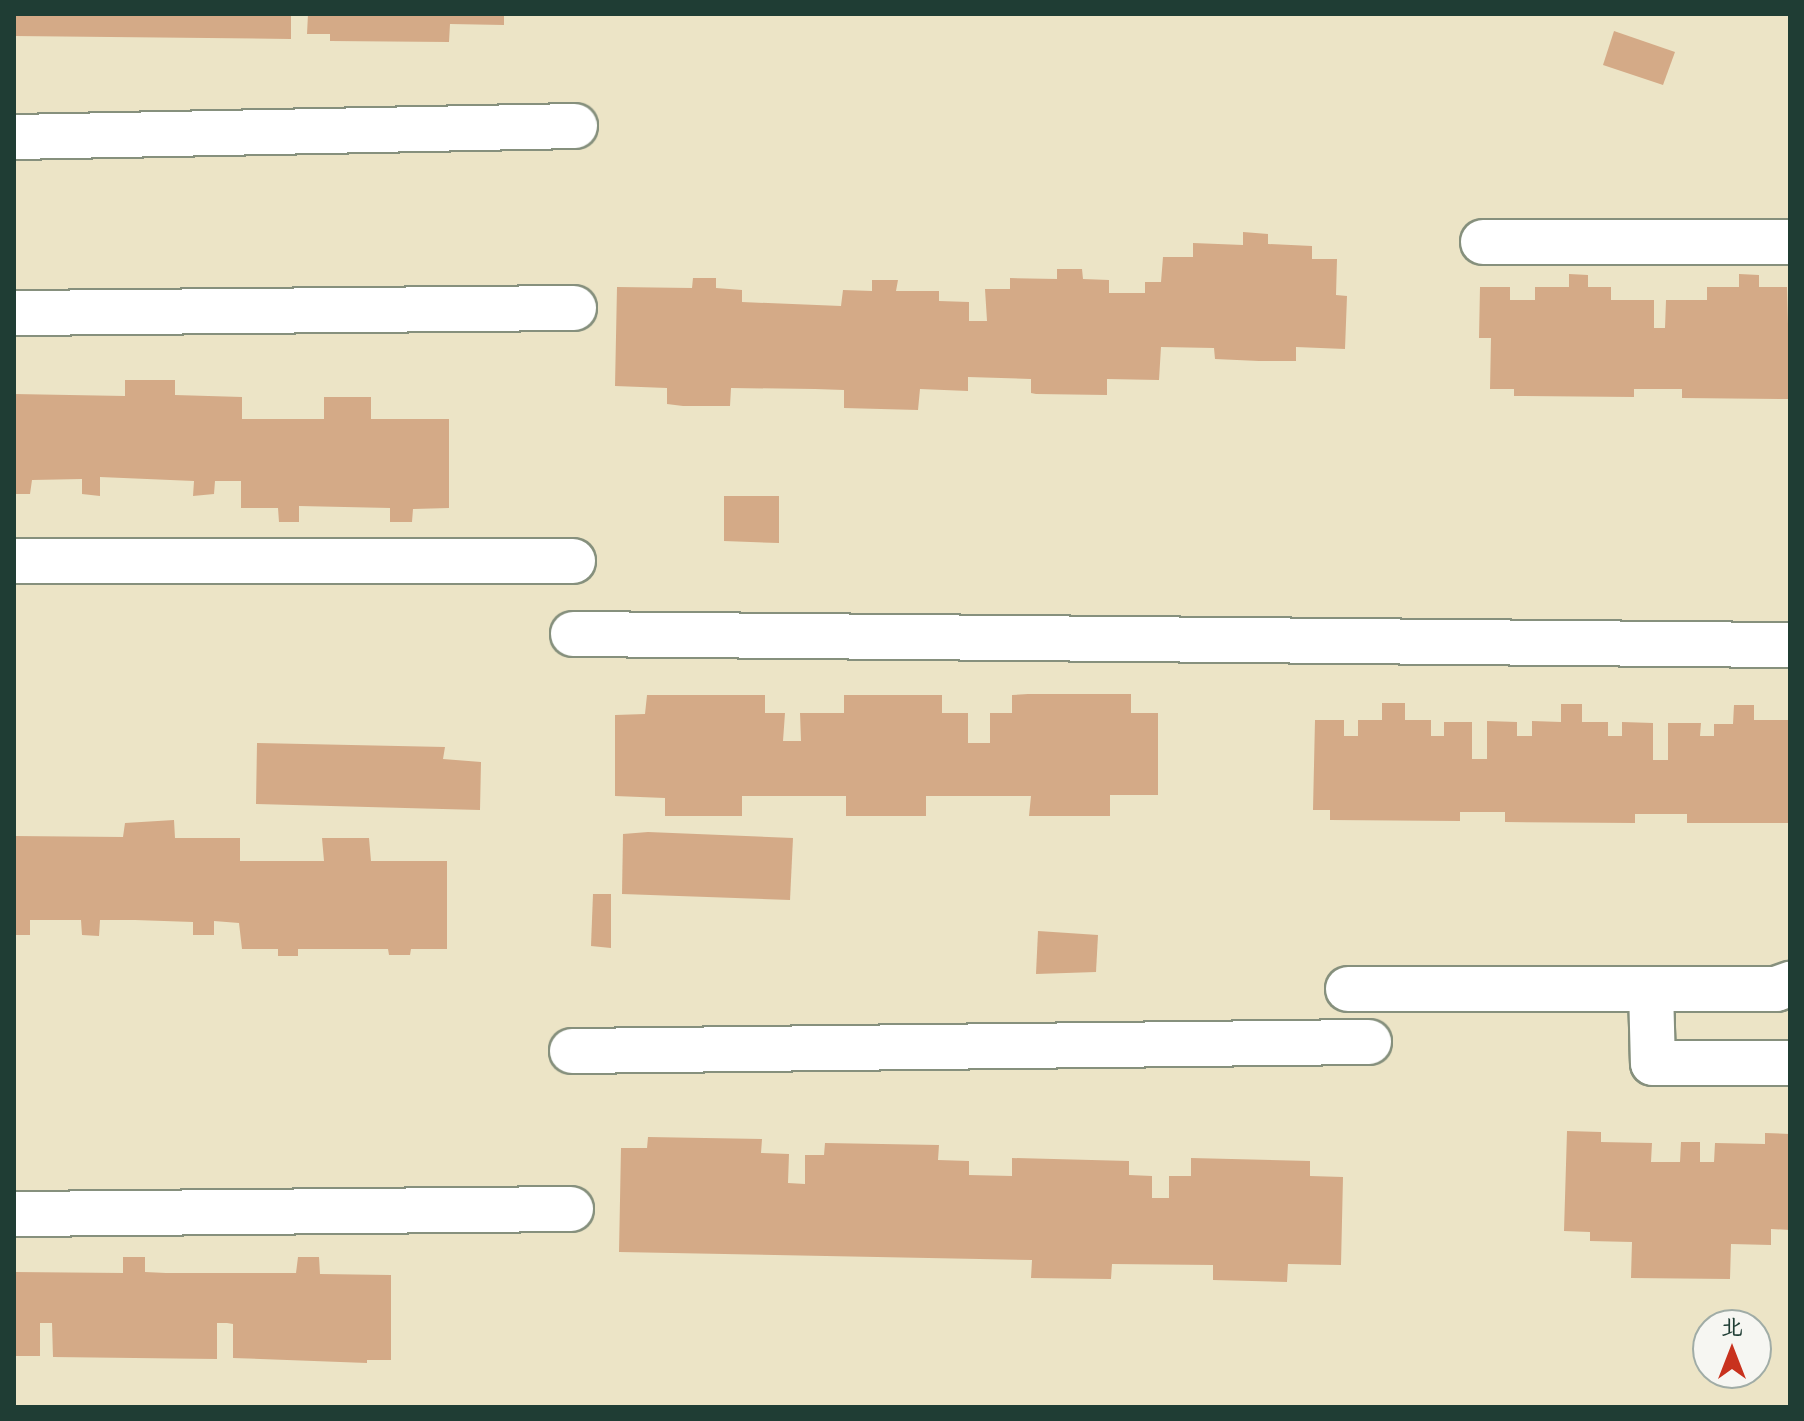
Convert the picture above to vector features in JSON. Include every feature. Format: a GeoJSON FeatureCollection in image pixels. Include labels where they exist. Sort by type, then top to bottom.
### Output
{"type":"FeatureCollection","features":[{"type":"Feature","properties":{"kind":"street"},"geometry":{"type":"LineString","coordinates":[[14,137],[575,126]]}},
{"type":"Feature","properties":{"kind":"street"},"geometry":{"type":"LineString","coordinates":[[1483,242],[1790,242]]}},
{"type":"Feature","properties":{"kind":"street"},"geometry":{"type":"LineString","coordinates":[[14,313],[574,308]]}},
{"type":"Feature","properties":{"kind":"street"},"geometry":{"type":"LineString","coordinates":[[14,561],[573,561]]}},
{"type":"Feature","properties":{"kind":"street"},"geometry":{"type":"LineString","coordinates":[[573,634],[1790,645]]}},
{"type":"Feature","properties":{"kind":"street"},"geometry":{"type":"LineString","coordinates":[[1348,989],[1776,989],[1790,984]]}},
{"type":"Feature","properties":{"kind":"street"},"geometry":{"type":"LineString","coordinates":[[1651,989],[1653,1063],[1790,1063]]}},
{"type":"Feature","properties":{"kind":"street"},"geometry":{"type":"LineString","coordinates":[[572,1051],[1369,1042]]}},
{"type":"Feature","properties":{"kind":"street"},"geometry":{"type":"LineString","coordinates":[[14,1214],[571,1209]]}},
{"type":"Feature","properties":{"kind":"building"},"geometry":{"type":"Polygon","coordinates":[[[14,14],[291,14],[291,39],[14,36],[14,14]]]}},
{"type":"Feature","properties":{"kind":"building"},"geometry":{"type":"Polygon","coordinates":[[[308,14],[504,14],[504,25],[450,24],[449,42],[330,41],[330,34],[307,34],[308,14]]]}},
{"type":"Feature","properties":{"kind":"building"},"geometry":{"type":"Polygon","coordinates":[[[1614,31],[1675,52],[1663,85],[1603,65],[1614,31]]]}},
{"type":"Feature","properties":{"kind":"building"},"geometry":{"type":"Polygon","coordinates":[[[1243,232],[1268,234],[1268,244],[1312,246],[1312,259],[1337,259],[1336,295],[1347,296],[1345,349],[1296,347],[1296,361],[1259,361],[1215,359],[1214,348],[1161,347],[1159,380],[1107,379],[1107,395],[1036,394],[1031,393],[1031,379],[968,377],[968,391],[920,389],[918,410],[844,408],[844,390],[815,389],[731,388],[730,406],[683,406],[667,404],[667,388],[615,386],[617,287],[692,288],[693,278],[716,278],[716,288],[742,290],[742,302],[841,306],[843,290],[872,291],[872,280],[898,280],[896,291],[939,291],[939,301],[969,302],[969,321],[987,321],[985,289],[1010,289],[1010,278],[1057,279],[1057,269],[1082,269],[1083,279],[1109,280],[1109,293],[1145,293],[1145,282],[1161,282],[1163,257],[1193,257],[1193,243],[1243,245],[1243,232]]]}},
{"type":"Feature","properties":{"kind":"building"},"geometry":{"type":"Polygon","coordinates":[[[1569,274],[1588,275],[1588,287],[1611,287],[1611,300],[1654,300],[1654,328],[1665,328],[1666,300],[1707,300],[1707,287],[1739,287],[1739,274],[1759,275],[1759,287],[1787,287],[1790,399],[1682,398],[1682,389],[1634,389],[1634,397],[1514,396],[1514,389],[1490,389],[1491,338],[1479,338],[1480,287],[1510,287],[1510,300],[1535,300],[1535,287],[1569,287],[1569,274]]]}},
{"type":"Feature","properties":{"kind":"building"},"geometry":{"type":"Polygon","coordinates":[[[125,380],[175,380],[175,395],[242,397],[242,419],[324,419],[324,397],[371,397],[371,419],[449,419],[449,508],[413,509],[412,522],[390,522],[390,508],[299,506],[299,522],[279,522],[278,508],[241,508],[241,481],[215,481],[214,494],[193,496],[194,481],[100,477],[100,496],[82,494],[82,479],[32,480],[30,494],[14,494],[14,394],[125,396],[125,380]]]}},
{"type":"Feature","properties":{"kind":"building"},"geometry":{"type":"Polygon","coordinates":[[[724,496],[779,496],[779,543],[724,541],[724,496]]]}},
{"type":"Feature","properties":{"kind":"building"},"geometry":{"type":"Polygon","coordinates":[[[1131,694],[1131,713],[1158,713],[1158,795],[1110,795],[1110,816],[1029,816],[1031,796],[926,796],[926,816],[846,816],[846,796],[742,796],[742,816],[665,816],[665,798],[615,796],[615,715],[645,714],[647,695],[765,695],[765,713],[785,713],[783,741],[801,741],[800,713],[844,713],[844,695],[942,695],[942,713],[968,713],[968,743],[990,743],[990,713],[1012,713],[1012,695],[1131,694]]]}},
{"type":"Feature","properties":{"kind":"building"},"geometry":{"type":"Polygon","coordinates":[[[1382,703],[1405,703],[1405,720],[1431,720],[1431,736],[1444,736],[1444,722],[1472,722],[1472,759],[1487,759],[1487,721],[1517,722],[1517,736],[1532,736],[1532,721],[1561,722],[1561,704],[1582,704],[1582,722],[1608,722],[1608,736],[1622,736],[1622,722],[1653,723],[1653,760],[1668,760],[1668,723],[1701,723],[1700,736],[1714,736],[1714,724],[1733,724],[1734,705],[1754,705],[1754,720],[1790,720],[1790,823],[1687,823],[1687,814],[1635,814],[1635,823],[1505,822],[1505,812],[1460,812],[1460,821],[1330,820],[1330,810],[1313,810],[1315,720],[1344,720],[1344,736],[1358,736],[1358,720],[1382,720],[1382,703]]]}},
{"type":"Feature","properties":{"kind":"building"},"geometry":{"type":"Polygon","coordinates":[[[257,743],[445,747],[443,759],[481,762],[480,810],[256,804],[257,743]]]}},
{"type":"Feature","properties":{"kind":"building"},"geometry":{"type":"Polygon","coordinates":[[[174,820],[175,838],[240,838],[240,861],[324,861],[322,838],[369,838],[371,861],[447,861],[447,949],[411,949],[410,955],[389,955],[388,949],[298,949],[298,956],[278,956],[278,949],[242,949],[239,923],[214,921],[214,935],[193,935],[193,922],[100,920],[99,936],[82,935],[81,920],[30,920],[30,935],[14,935],[14,836],[123,837],[125,823],[174,820]]]}},
{"type":"Feature","properties":{"kind":"building"},"geometry":{"type":"Polygon","coordinates":[[[648,832],[793,838],[790,900],[622,894],[623,834],[648,832]]]}},
{"type":"Feature","properties":{"kind":"building"},"geometry":{"type":"Polygon","coordinates":[[[593,894],[611,894],[611,948],[591,946],[593,894]]]}},
{"type":"Feature","properties":{"kind":"building"},"geometry":{"type":"Polygon","coordinates":[[[1038,931],[1098,935],[1096,972],[1036,974],[1038,931]]]}},
{"type":"Feature","properties":{"kind":"building"},"geometry":{"type":"Polygon","coordinates":[[[1567,1131],[1601,1132],[1601,1142],[1652,1143],[1651,1162],[1680,1162],[1681,1142],[1700,1142],[1700,1162],[1714,1162],[1715,1143],[1765,1144],[1765,1133],[1790,1134],[1790,1230],[1771,1229],[1771,1245],[1731,1244],[1730,1279],[1631,1278],[1632,1242],[1590,1241],[1590,1232],[1564,1231],[1567,1131]]]}},
{"type":"Feature","properties":{"kind":"building"},"geometry":{"type":"Polygon","coordinates":[[[648,1137],[762,1139],[761,1153],[789,1154],[788,1183],[805,1184],[805,1155],[824,1155],[825,1143],[939,1145],[938,1160],[969,1161],[969,1175],[1012,1176],[1012,1158],[1129,1161],[1129,1175],[1152,1176],[1152,1198],[1169,1198],[1169,1176],[1191,1176],[1191,1158],[1310,1161],[1310,1176],[1343,1177],[1341,1265],[1288,1264],[1287,1282],[1213,1280],[1213,1265],[1112,1264],[1111,1279],[1031,1278],[1032,1260],[619,1252],[621,1148],[647,1148],[648,1137]]]}},
{"type":"Feature","properties":{"kind":"building"},"geometry":{"type":"Polygon","coordinates":[[[123,1257],[145,1257],[145,1272],[296,1273],[298,1257],[319,1257],[320,1274],[391,1275],[391,1360],[367,1360],[367,1363],[233,1358],[233,1324],[227,1323],[217,1323],[217,1359],[53,1357],[52,1323],[40,1323],[40,1356],[14,1356],[14,1272],[123,1273],[123,1257]]]}}]}
